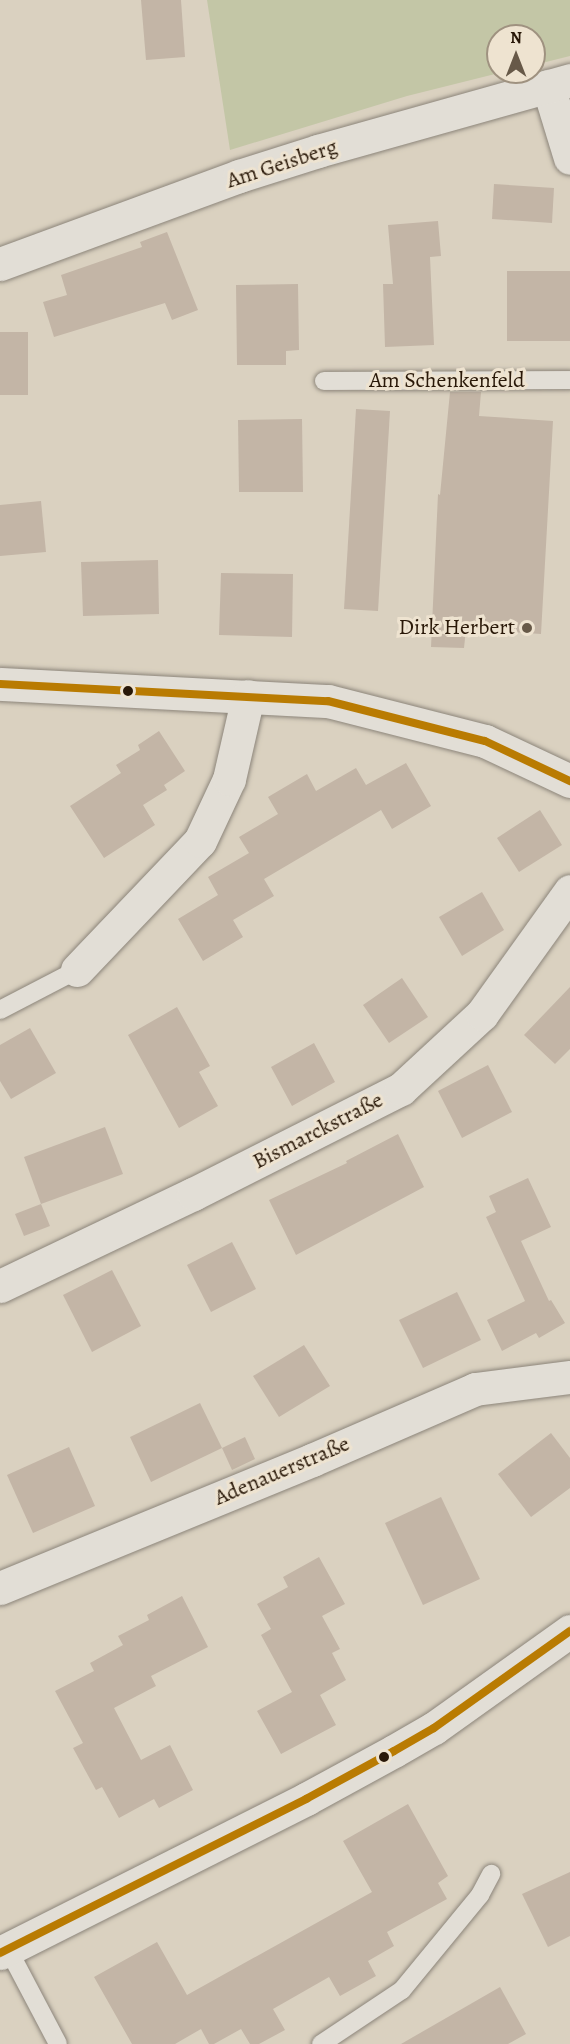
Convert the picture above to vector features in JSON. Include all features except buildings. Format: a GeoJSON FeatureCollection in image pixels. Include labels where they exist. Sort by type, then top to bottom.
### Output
{"type":"FeatureCollection","features":[{"type":"Feature","properties":{"kind":"street"},"geometry":{"type":"LineString","coordinates":[[559,83],[570,158]]}},
{"type":"Feature","properties":{"kind":"street","name":"Am Geisberg"},"geometry":{"type":"LineString","coordinates":[[0,264],[239,176],[559,83]]}},
{"type":"Feature","properties":{"kind":"street"},"geometry":{"type":"LineString","coordinates":[[0,684],[328,701],[485,741],[570,781]]}},
{"type":"Feature","properties":{"kind":"street"},"geometry":{"type":"LineString","coordinates":[[76,970],[200,841],[229,779],[248,696]]}},
{"type":"Feature","properties":{"kind":"street","name":"Bismarckstraße"},"geometry":{"type":"LineString","coordinates":[[0,1286],[193,1194],[401,1089],[482,1014],[570,891]]}},
{"type":"Feature","properties":{"kind":"street","name":"Adenauerstraße"},"geometry":{"type":"LineString","coordinates":[[0,1588],[312,1460],[475,1389],[570,1377]]}},
{"type":"Feature","properties":{"kind":"street"},"geometry":{"type":"LineString","coordinates":[[4,1951],[297,1804],[394,1751],[434,1728],[570,1631]]}},
{"type":"Feature","properties":{"kind":"lane","name":"Am Schenkenfeld"},"geometry":{"type":"LineString","coordinates":[[324,381],[570,380]]}},
{"type":"Feature","properties":{"kind":"lane"},"geometry":{"type":"LineString","coordinates":[[0,1010],[76,970]]}},
{"type":"Feature","properties":{"kind":"lane"},"geometry":{"type":"LineString","coordinates":[[321,2044],[402,1990],[480,1895],[491,1874]]}},
{"type":"Feature","properties":{"kind":"lane"},"geometry":{"type":"LineString","coordinates":[[4,1951],[58,2044]]}},
{"type":"Feature","properties":{"kind":"green space"},"geometry":{"type":"Polygon","coordinates":[[[207,0],[570,0],[570,56],[546,62],[546,24],[486,24],[486,76],[407,96],[230,150],[207,0]]]}},
{"type":"Feature","properties":{"kind":"transit line"},"geometry":{"type":"LineString","coordinates":[[0,684],[328,701],[485,741],[570,781]]}},
{"type":"Feature","properties":{"kind":"transit line"},"geometry":{"type":"LineString","coordinates":[[0,1953],[306,1799],[394,1751],[434,1728],[570,1631]]}},
{"type":"Feature","properties":{"kind":"place","name":"Dirk Herbert"},"geometry":{"type":"Point","coordinates":[527,628]}}]}
